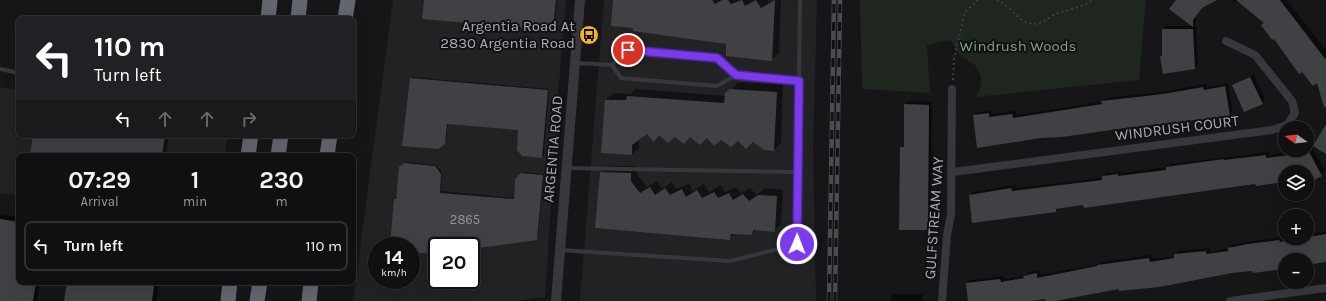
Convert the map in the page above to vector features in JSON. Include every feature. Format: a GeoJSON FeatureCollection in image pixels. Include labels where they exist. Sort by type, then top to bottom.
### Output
{"type":"FeatureCollection","features":[{"type":"Feature","properties":{"kind":"highway"},"geometry":{"type":"LineString","coordinates":[[268,16],[270,0]]}},
{"type":"Feature","properties":{"kind":"highway"},"geometry":{"type":"LineString","coordinates":[[298,16],[300,0]]}},
{"type":"Feature","properties":{"kind":"highway"},"geometry":{"type":"LineString","coordinates":[[345,16],[348,0]]}},
{"type":"Feature","properties":{"kind":"highway"},"geometry":{"type":"LineString","coordinates":[[248,153],[251,138]]}},
{"type":"Feature","properties":{"kind":"highway"},"geometry":{"type":"LineString","coordinates":[[278,153],[281,138]]}},
{"type":"Feature","properties":{"kind":"highway"},"geometry":{"type":"LineString","coordinates":[[327,153],[330,138]]}},
{"type":"Feature","properties":{"kind":"highway"},"geometry":{"type":"LineString","coordinates":[[228,301],[230,285]]}},
{"type":"Feature","properties":{"kind":"highway"},"geometry":{"type":"LineString","coordinates":[[258,301],[260,285]]}},
{"type":"Feature","properties":{"kind":"highway"},"geometry":{"type":"LineString","coordinates":[[309,301],[311,285]]}},
{"type":"Feature","properties":{"kind":"street","name":"ARGENTIA ROAD"},"geometry":{"type":"LineString","coordinates":[[556,301],[580,0]]}},
{"type":"Feature","properties":{"kind":"street","name":"WINDRUSH COURT"},"geometry":{"type":"LineString","coordinates":[[953,172],[1272,130],[1287,125],[1295,113],[1292,101],[1255,55],[1226,41]]}},
{"type":"Feature","properties":{"kind":"street","name":"GULFSTREAM WAY"},"geometry":{"type":"LineString","coordinates":[[942,301],[947,235],[951,214],[953,172],[952,90]]}},
{"type":"Feature","properties":{"kind":"street"},"geometry":{"type":"LineString","coordinates":[[1230,301],[1326,288]]}},
{"type":"Feature","properties":{"kind":"lane"},"geometry":{"type":"LineString","coordinates":[[560,250],[730,261],[797,244],[800,0]]}},
{"type":"Feature","properties":{"kind":"lane"},"geometry":{"type":"LineString","coordinates":[[575,63],[612,65],[628,50],[717,58],[736,75]]}},
{"type":"Feature","properties":{"kind":"lane"},"geometry":{"type":"LineString","coordinates":[[612,65],[621,78],[717,86],[736,75],[799,81]]}},
{"type":"Feature","properties":{"kind":"lane"},"geometry":{"type":"LineString","coordinates":[[0,69],[16,72]]}},
{"type":"Feature","properties":{"kind":"lane"},"geometry":{"type":"LineString","coordinates":[[567,168],[798,172]]}},
{"type":"Feature","properties":{"kind":"path"},"geometry":{"type":"LineString","coordinates":[[952,90],[954,59],[965,12],[978,0]]}},
{"type":"Feature","properties":{"kind":"path"},"geometry":{"type":"LineString","coordinates":[[997,0],[1001,1],[1024,21],[1032,24],[1041,23],[1059,13],[1073,10],[1093,0]]}},
{"type":"Feature","properties":{"kind":"shaded area"},"geometry":{"type":"Polygon","coordinates":[[[393,0],[566,0],[558,95],[545,297],[516,301],[353,301],[393,0]]]}},
{"type":"Feature","properties":{"kind":"shaded area"},"geometry":{"type":"Polygon","coordinates":[[[604,0],[817,0],[813,150],[816,301],[580,301],[604,0]]]}},
{"type":"Feature","properties":{"kind":"shaded area"},"geometry":{"type":"Polygon","coordinates":[[[0,87],[16,90],[16,138],[228,138],[225,153],[16,153],[16,196],[0,193],[0,87]]]}},
{"type":"Feature","properties":{"kind":"green space","name":"Windrush Woods"},"geometry":{"type":"Polygon","coordinates":[[[860,0],[1146,0],[1139,80],[976,97],[981,86],[981,76],[975,65],[959,54],[951,40],[927,45],[930,93],[862,89],[860,0]]]}},
{"type":"Feature","properties":{"kind":"building"},"geometry":{"type":"Polygon","coordinates":[[[424,0],[556,0],[553,30],[422,19],[424,0]]]}},
{"type":"Feature","properties":{"kind":"building"},"geometry":{"type":"Polygon","coordinates":[[[613,0],[712,0],[715,4],[722,0],[728,0],[731,4],[742,0],[745,6],[756,0],[761,8],[775,0],[772,61],[726,56],[726,44],[633,31],[633,28],[611,26],[613,0]]]}},
{"type":"Feature","properties":{"kind":"building"},"geometry":{"type":"Polygon","coordinates":[[[1176,0],[1217,0],[1202,8],[1193,20],[1193,27],[1169,9],[1176,0]]]}},
{"type":"Feature","properties":{"kind":"building"},"geometry":{"type":"Polygon","coordinates":[[[1236,0],[1280,0],[1326,60],[1326,107],[1324,107],[1317,83],[1313,86],[1302,72],[1299,74],[1274,39],[1272,40],[1261,25],[1264,23],[1236,0]]]}},
{"type":"Feature","properties":{"kind":"building"},"geometry":{"type":"Polygon","coordinates":[[[1162,29],[1193,29],[1195,69],[1163,74],[1160,56],[1162,56],[1162,29]]]}},
{"type":"Feature","properties":{"kind":"building"},"geometry":{"type":"Polygon","coordinates":[[[1250,77],[1263,104],[1244,112],[1232,85],[1250,77]]]}},
{"type":"Feature","properties":{"kind":"building"},"geometry":{"type":"Polygon","coordinates":[[[410,78],[548,90],[542,158],[522,156],[517,150],[518,130],[447,124],[445,144],[438,149],[402,146],[410,78]]]}},
{"type":"Feature","properties":{"kind":"building"},"geometry":{"type":"Polygon","coordinates":[[[1225,86],[1230,116],[1062,137],[1041,138],[977,148],[973,115],[989,113],[989,117],[1012,114],[1013,118],[1102,104],[1101,101],[1163,94],[1203,87],[1204,90],[1225,86]]]}},
{"type":"Feature","properties":{"kind":"building"},"geometry":{"type":"Polygon","coordinates":[[[730,89],[777,92],[774,151],[764,150],[753,142],[746,149],[738,141],[731,147],[721,140],[714,146],[707,138],[700,145],[690,137],[684,144],[675,137],[668,143],[659,135],[654,142],[647,134],[632,145],[632,155],[601,153],[605,100],[626,100],[627,96],[724,103],[725,93],[730,89]]]}},
{"type":"Feature","properties":{"kind":"building"},"geometry":{"type":"Polygon","coordinates":[[[904,104],[929,105],[928,230],[899,230],[900,147],[904,147],[904,104]]]}},
{"type":"Feature","properties":{"kind":"building"},"geometry":{"type":"Polygon","coordinates":[[[1326,124],[1326,154],[1314,147],[1326,124]]]}},
{"type":"Feature","properties":{"kind":"building"},"geometry":{"type":"Polygon","coordinates":[[[33,138],[165,138],[162,153],[30,153],[33,138]]]}},
{"type":"Feature","properties":{"kind":"building"},"geometry":{"type":"Polygon","coordinates":[[[1266,155],[1266,158],[1278,156],[1312,157],[1322,176],[1314,180],[1314,165],[1278,165],[1278,185],[1277,183],[1256,186],[1255,184],[1084,208],[1083,205],[1056,209],[1056,212],[972,223],[969,195],[1011,188],[1012,191],[1102,180],[1102,176],[1118,174],[1118,176],[1166,170],[1166,167],[1224,159],[1266,155]]]}},
{"type":"Feature","properties":{"kind":"building"},"geometry":{"type":"Polygon","coordinates":[[[405,163],[435,166],[441,174],[440,193],[514,199],[515,179],[521,173],[543,175],[537,240],[480,248],[480,237],[428,237],[428,254],[420,253],[420,237],[391,237],[394,199],[396,199],[399,167],[405,163]]]}},
{"type":"Feature","properties":{"kind":"building"},"geometry":{"type":"Polygon","coordinates":[[[600,172],[631,173],[631,181],[640,193],[650,187],[655,195],[665,188],[670,195],[682,189],[686,197],[697,190],[702,198],[714,192],[718,198],[729,193],[733,200],[743,194],[749,201],[758,195],[777,196],[775,232],[753,230],[752,235],[731,234],[730,240],[595,228],[600,172]]]}},
{"type":"Feature","properties":{"kind":"building"},"geometry":{"type":"Polygon","coordinates":[[[0,219],[16,222],[16,285],[36,285],[33,301],[0,301],[0,219]]]}},
{"type":"Feature","properties":{"kind":"building"},"geometry":{"type":"Polygon","coordinates":[[[1326,234],[1326,262],[1314,264],[1314,253],[1278,253],[1278,270],[1253,273],[1252,271],[1232,273],[1159,287],[1119,291],[1119,289],[1055,301],[1045,301],[1045,299],[1032,301],[968,301],[966,283],[1000,279],[1001,282],[1024,278],[1023,276],[1037,273],[1037,278],[1097,265],[1149,258],[1150,262],[1174,258],[1174,254],[1206,251],[1206,254],[1228,251],[1228,248],[1248,244],[1278,240],[1278,245],[1314,245],[1314,236],[1326,234]]]}},
{"type":"Feature","properties":{"kind":"building"},"geometry":{"type":"Polygon","coordinates":[[[67,285],[154,286],[152,301],[64,301],[67,285]]]}},
{"type":"Feature","properties":{"kind":"railway"},"geometry":{"type":"LineString","coordinates":[[829,301],[834,0]]}},
{"type":"Feature","properties":{"kind":"railway"},"geometry":{"type":"LineString","coordinates":[[835,301],[840,0]]}},
{"type":"Feature","properties":{"kind":"place","name":"Argentia Road At 2830 Argentia Road"},"geometry":{"type":"Point","coordinates":[589,35]}},
{"type":"Feature","properties":{"kind":"route"},"geometry":{"type":"LineString","coordinates":[[628,50],[717,58],[736,75],[799,81],[797,244]]}}]}
